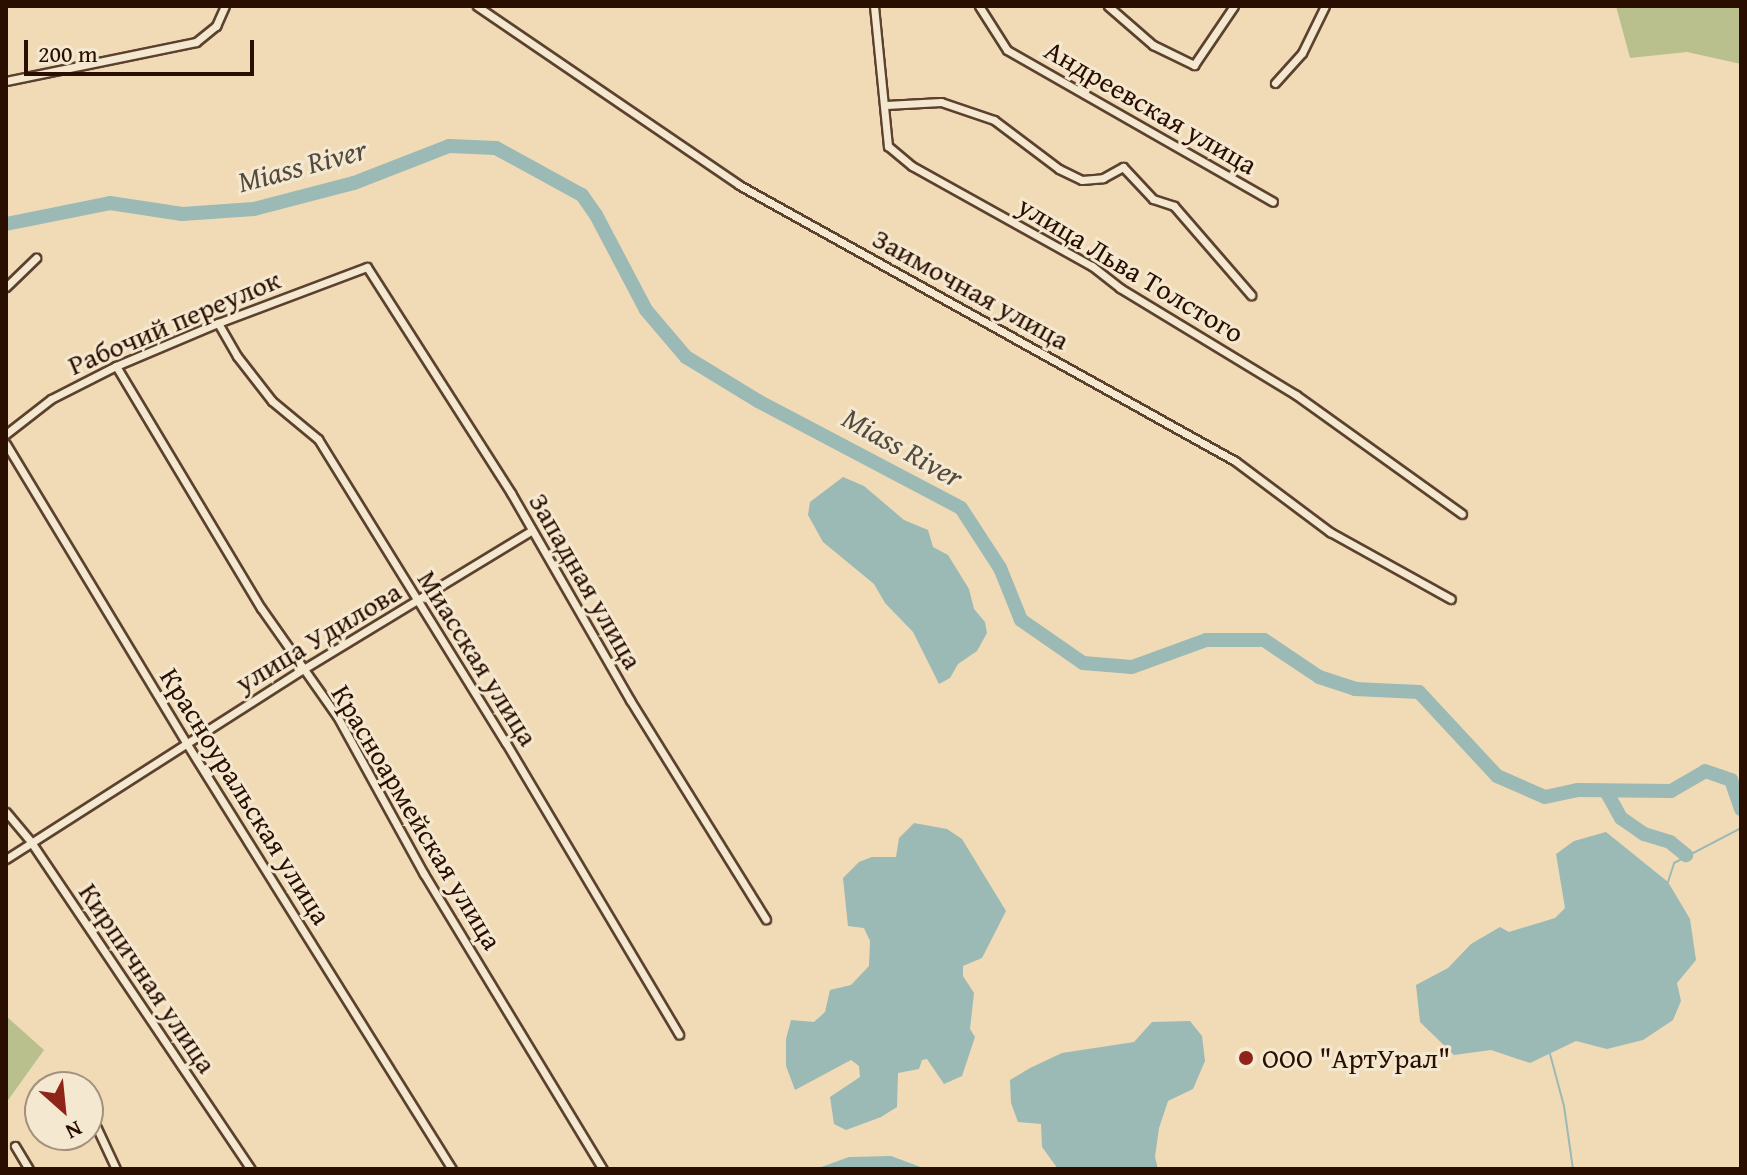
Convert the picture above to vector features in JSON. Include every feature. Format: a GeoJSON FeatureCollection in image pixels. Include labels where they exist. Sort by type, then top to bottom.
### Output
{"type":"FeatureCollection","features":[{"type":"Feature","properties":{"kind":"street"},"geometry":{"type":"LineString","coordinates":[[6,81],[196,42],[216,26],[225,6]]}},
{"type":"Feature","properties":{"kind":"street","name":"Заимочная улица"},"geometry":{"type":"LineString","coordinates":[[477,6],[739,185],[1235,461],[1330,532],[1451,599]]}},
{"type":"Feature","properties":{"kind":"street","name":"улица Льва Толстого"},"geometry":{"type":"LineString","coordinates":[[874,6],[888,146],[912,166],[1092,266],[1120,288],[1296,395],[1462,514]]}},
{"type":"Feature","properties":{"kind":"street","name":"Андреевская улица"},"geometry":{"type":"LineString","coordinates":[[979,6],[1007,50],[1273,202]]}},
{"type":"Feature","properties":{"kind":"street","name":"Андреевская улица"},"geometry":{"type":"LineString","coordinates":[[1108,6],[1153,45],[1194,65],[1234,6]]}},
{"type":"Feature","properties":{"kind":"street"},"geometry":{"type":"LineString","coordinates":[[1275,83],[1302,53],[1325,6]]}},
{"type":"Feature","properties":{"kind":"street"},"geometry":{"type":"LineString","coordinates":[[886,105],[941,102],[994,120],[1059,169],[1082,180],[1103,178],[1123,167],[1153,199],[1174,206],[1251,295]]}},
{"type":"Feature","properties":{"kind":"street"},"geometry":{"type":"LineString","coordinates":[[6,287],[36,258]]}},
{"type":"Feature","properties":{"kind":"street","name":"Рабочий переулок"},"geometry":{"type":"LineString","coordinates":[[6,434],[51,399],[116,366],[218,323],[367,267]]}},
{"type":"Feature","properties":{"kind":"street","name":"Западная улица"},"geometry":{"type":"LineString","coordinates":[[367,267],[532,530],[630,700],[766,919]]}},
{"type":"Feature","properties":{"kind":"street","name":"Миасская улица"},"geometry":{"type":"LineString","coordinates":[[218,323],[237,356],[272,401],[318,439],[679,1034]]}},
{"type":"Feature","properties":{"kind":"street","name":"Красноармейская улица"},"geometry":{"type":"LineString","coordinates":[[116,366],[302,670],[337,716],[424,874],[603,1169]]}},
{"type":"Feature","properties":{"kind":"street","name":"Красноуральская улица"},"geometry":{"type":"LineString","coordinates":[[6,444],[187,744],[452,1169]]}},
{"type":"Feature","properties":{"kind":"street","name":"улица Удилова"},"geometry":{"type":"LineString","coordinates":[[6,859],[302,670],[532,530]]}},
{"type":"Feature","properties":{"kind":"street","name":"Кирпичная улица"},"geometry":{"type":"LineString","coordinates":[[6,812],[31,842],[251,1169]]}},
{"type":"Feature","properties":{"kind":"street"},"geometry":{"type":"LineString","coordinates":[[104,1143],[116,1169]]}},
{"type":"Feature","properties":{"kind":"street"},"geometry":{"type":"LineString","coordinates":[[15,1146],[29,1169]]}},
{"type":"Feature","properties":{"kind":"green space"},"geometry":{"type":"Polygon","coordinates":[[[1616,6],[1741,6],[1741,64],[1687,52],[1630,58],[1616,6]]]}},
{"type":"Feature","properties":{"kind":"green space"},"geometry":{"type":"Polygon","coordinates":[[[6,1016],[44,1050],[29,1071],[24,1071],[24,1078],[6,1103],[6,1016]]]}},
{"type":"Feature","properties":{"kind":"water"},"geometry":{"type":"Polygon","coordinates":[[[843,477],[864,486],[904,520],[928,530],[933,547],[948,555],[969,589],[974,609],[985,622],[987,633],[977,651],[958,664],[950,678],[939,684],[913,632],[885,603],[874,584],[823,542],[808,515],[810,502],[843,477]]]}},
{"type":"Feature","properties":{"kind":"water"},"geometry":{"type":"Polygon","coordinates":[[[914,823],[947,829],[962,839],[1006,911],[982,958],[963,966],[963,976],[974,993],[970,1029],[975,1037],[962,1076],[944,1084],[927,1059],[922,1060],[919,1069],[898,1073],[897,1107],[881,1117],[846,1130],[834,1124],[830,1097],[860,1077],[859,1066],[851,1060],[795,1090],[786,1066],[786,1039],[791,1020],[814,1022],[825,1012],[830,990],[851,985],[869,966],[870,941],[864,928],[848,926],[843,878],[859,862],[872,857],[896,857],[899,838],[914,823]]]}},
{"type":"Feature","properties":{"kind":"water"},"geometry":{"type":"Polygon","coordinates":[[[1606,832],[1668,882],[1690,919],[1696,960],[1677,983],[1681,1001],[1673,1020],[1643,1040],[1607,1049],[1576,1041],[1530,1063],[1491,1050],[1454,1055],[1420,1022],[1416,985],[1448,968],[1471,944],[1500,927],[1509,932],[1555,918],[1565,908],[1556,854],[1574,841],[1606,832]]]}},
{"type":"Feature","properties":{"kind":"water"},"geometry":{"type":"Polygon","coordinates":[[[1190,1021],[1202,1036],[1205,1061],[1193,1089],[1168,1101],[1159,1128],[1155,1157],[1158,1169],[1058,1169],[1042,1147],[1041,1124],[1018,1122],[1011,1103],[1010,1080],[1030,1068],[1062,1053],[1134,1042],[1152,1022],[1190,1021]]]}},
{"type":"Feature","properties":{"kind":"water"},"geometry":{"type":"Polygon","coordinates":[[[891,1156],[926,1169],[816,1169],[849,1157],[891,1156]]]}},
{"type":"Feature","properties":{"kind":"waterway","name":"Miass River"},"geometry":{"type":"LineString","coordinates":[[6,224],[110,203],[182,214],[254,209],[354,183],[449,146],[496,148],[582,195],[596,215],[646,310],[686,357],[758,401],[961,508],[1000,568],[1021,620],[1083,663],[1132,667],[1206,640],[1264,640],[1319,677],[1355,689],[1419,692],[1497,776],[1545,797],[1578,790],[1671,791],[1705,771],[1731,780],[1741,809]]}},
{"type":"Feature","properties":{"kind":"waterway"},"geometry":{"type":"LineString","coordinates":[[1606,791],[1621,818],[1644,834],[1670,842],[1686,855]]}},
{"type":"Feature","properties":{"kind":"waterway"},"geometry":{"type":"LineString","coordinates":[[1668,882],[1674,863],[1741,828]]}},
{"type":"Feature","properties":{"kind":"waterway"},"geometry":{"type":"LineString","coordinates":[[1550,1054],[1564,1106],[1573,1169]]}},
{"type":"Feature","properties":{"kind":"place","name":"ООО \"АртУрал\""},"geometry":{"type":"Point","coordinates":[1246,1058]}}]}
